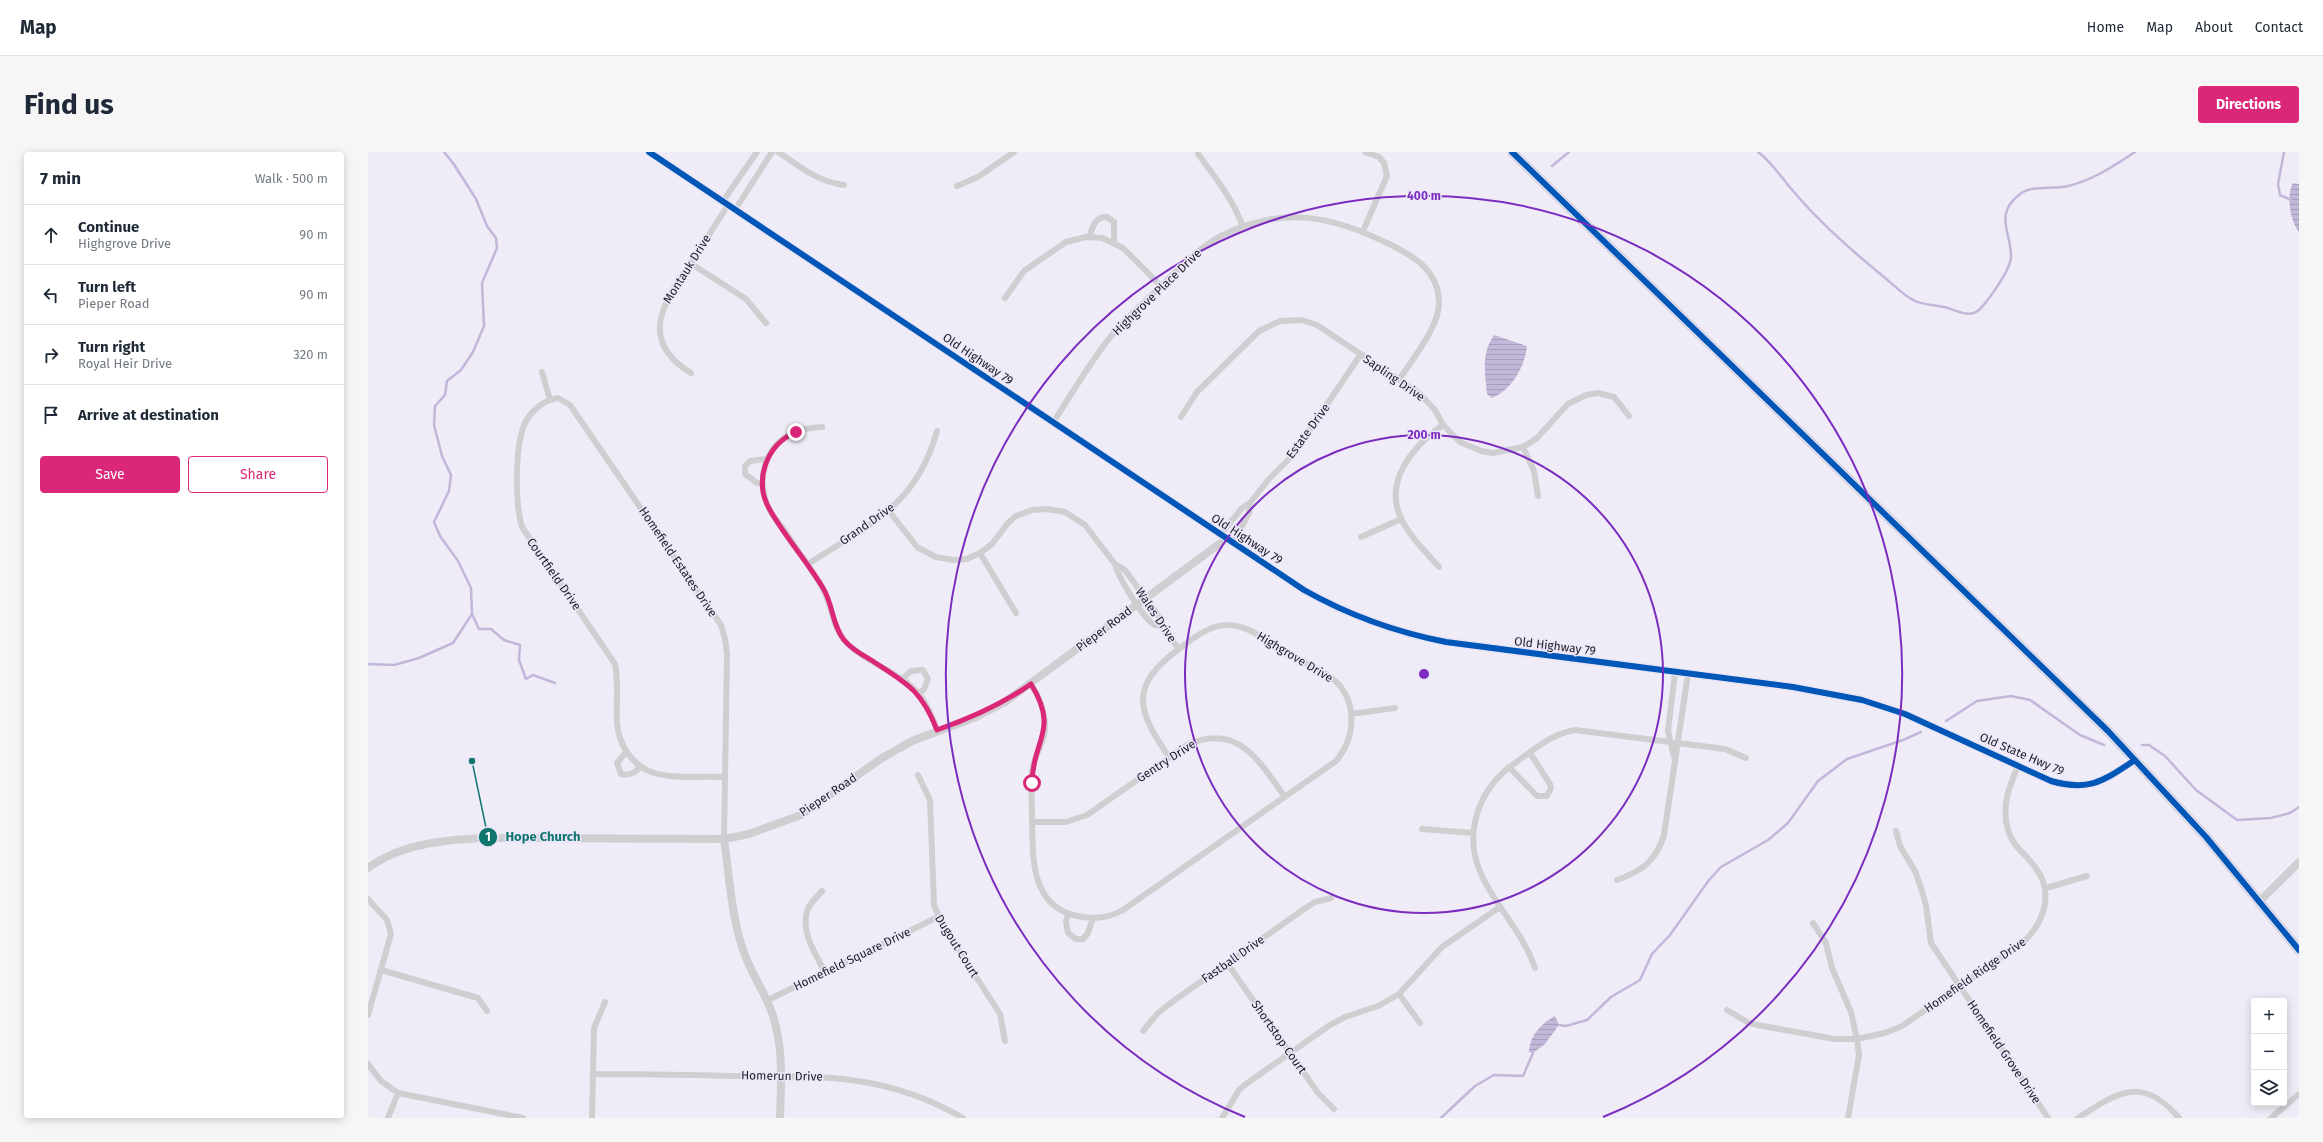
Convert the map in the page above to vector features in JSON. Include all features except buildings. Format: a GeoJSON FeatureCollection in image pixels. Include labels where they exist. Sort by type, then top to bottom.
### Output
{"type":"FeatureCollection","features":[{"type":"Feature","properties":{"kind":"main road"},"geometry":{"type":"LineString","coordinates":[[1512,152],[2076,699],[2178,806],[2299,950]]}},
{"type":"Feature","properties":{"kind":"street","name":"Old Highway 79"},"geometry":{"type":"LineString","coordinates":[[649,152],[1226,539],[1334,608],[1370,623],[1407,634],[1504,650],[1793,687],[1862,700],[1894,710],[1923,722]]}},
{"type":"Feature","properties":{"kind":"street"},"geometry":{"type":"LineString","coordinates":[[729,205],[757,152]]}},
{"type":"Feature","properties":{"kind":"street"},"geometry":{"type":"LineString","coordinates":[[729,205],[772,152]]}},
{"type":"Feature","properties":{"kind":"street"},"geometry":{"type":"LineString","coordinates":[[778,152],[826,182],[844,185]]}},
{"type":"Feature","properties":{"kind":"street"},"geometry":{"type":"LineString","coordinates":[[957,186],[978,177],[1014,152]]}},
{"type":"Feature","properties":{"kind":"street"},"geometry":{"type":"LineString","coordinates":[[1363,231],[1387,176],[1384,163],[1379,157],[1364,152]]}},
{"type":"Feature","properties":{"kind":"street"},"geometry":{"type":"LineString","coordinates":[[1198,154],[1229,196],[1237,210],[1243,226]]}},
{"type":"Feature","properties":{"kind":"street","name":"Montauk Drive"},"geometry":{"type":"LineString","coordinates":[[691,373],[668,356],[661,338],[660,319],[665,304],[690,263],[729,205]]}},
{"type":"Feature","properties":{"kind":"street"},"geometry":{"type":"LineString","coordinates":[[1089,237],[1094,223],[1099,218],[1107,216],[1114,222],[1114,242]]}},
{"type":"Feature","properties":{"kind":"street","name":"Highgrove Place Drive"},"geometry":{"type":"LineString","coordinates":[[1053,423],[1104,345],[1161,286],[1199,251],[1223,235],[1243,226],[1284,218],[1310,218],[1334,221],[1363,231],[1419,260],[1430,273],[1438,292],[1439,302],[1436,319],[1399,380]]}},
{"type":"Feature","properties":{"kind":"street"},"geometry":{"type":"LineString","coordinates":[[1005,298],[1024,271],[1066,242],[1089,237],[1114,242],[1123,248],[1161,286]]}},
{"type":"Feature","properties":{"kind":"street"},"geometry":{"type":"LineString","coordinates":[[690,263],[746,299],[766,323]]}},
{"type":"Feature","properties":{"kind":"street","name":"Sapling Drive"},"geometry":{"type":"LineString","coordinates":[[1181,417],[1202,387],[1251,338],[1272,324],[1291,320],[1308,322],[1317,325],[1399,380],[1426,400],[1443,424],[1460,442],[1481,451],[1493,453],[1523,447],[1536,439],[1568,404],[1586,395],[1598,393],[1614,397],[1629,416]]}},
{"type":"Feature","properties":{"kind":"street","name":"Estate Drive"},"geometry":{"type":"LineString","coordinates":[[1226,539],[1242,508],[1250,503],[1268,479],[1300,446],[1361,354]]}},
{"type":"Feature","properties":{"kind":"street"},"geometry":{"type":"LineString","coordinates":[[542,372],[550,400]]}},
{"type":"Feature","properties":{"kind":"street","name":"Homefield Estates Drive"},"geometry":{"type":"LineString","coordinates":[[550,400],[558,398],[570,405],[721,625],[726,639],[727,654],[724,839]]}},
{"type":"Feature","properties":{"kind":"street","name":"Courtfield Drive"},"geometry":{"type":"LineString","coordinates":[[550,400],[538,407],[529,416],[523,428],[520,442],[517,501],[518,514],[522,528],[615,664],[617,675],[617,727],[621,742],[630,757],[641,766],[654,773],[724,777]]}},
{"type":"Feature","properties":{"kind":"street"},"geometry":{"type":"LineString","coordinates":[[1439,567],[1401,519],[1395,497],[1400,474],[1420,443],[1443,424]]}},
{"type":"Feature","properties":{"kind":"street"},"geometry":{"type":"LineString","coordinates":[[822,427],[802,430],[787,436],[770,452],[763,470],[763,484],[769,510],[808,564],[828,596],[834,622],[845,641],[919,694],[937,730]]}},
{"type":"Feature","properties":{"kind":"street","name":"Grand Drive"},"geometry":{"type":"LineString","coordinates":[[808,564],[889,511],[916,481],[931,453],[937,431]]}},
{"type":"Feature","properties":{"kind":"street"},"geometry":{"type":"LineString","coordinates":[[1523,447],[1534,471],[1538,496]]}},
{"type":"Feature","properties":{"kind":"street"},"geometry":{"type":"LineString","coordinates":[[763,484],[750,478],[745,474],[744,470],[750,461],[767,459]]}},
{"type":"Feature","properties":{"kind":"street","name":"Estate Drive"},"geometry":{"type":"LineString","coordinates":[[1226,539],[1249,512],[1250,503]]}},
{"type":"Feature","properties":{"kind":"street","name":"Wales Drive"},"geometry":{"type":"LineString","coordinates":[[889,511],[917,547],[927,554],[954,560],[966,559],[980,553],[992,544],[1008,523],[1016,516],[1032,510],[1047,509],[1065,512],[1077,518],[1085,525],[1115,564],[1118,573],[1153,624],[1162,627]]}},
{"type":"Feature","properties":{"kind":"street"},"geometry":{"type":"LineString","coordinates":[[1361,537],[1401,519]]}},
{"type":"Feature","properties":{"kind":"street","name":"Pieper Road"},"geometry":{"type":"LineString","coordinates":[[368,868],[393,855],[444,840],[483,838],[724,839],[769,828],[801,815],[882,758],[912,741],[937,730],[976,717],[1005,702],[1226,539]]}},
{"type":"Feature","properties":{"kind":"street"},"geometry":{"type":"LineString","coordinates":[[980,553],[1016,613]]}},
{"type":"Feature","properties":{"kind":"street","name":"Wales Drive"},"geometry":{"type":"LineString","coordinates":[[1115,564],[1125,570],[1160,618],[1162,627],[1179,649]]}},
{"type":"Feature","properties":{"kind":"street","name":"Highgrove Drive"},"geometry":{"type":"LineString","coordinates":[[1031,684],[1042,707],[1045,730],[1032,774],[1034,862],[1038,882],[1043,893],[1051,902],[1068,914],[1093,918],[1114,915],[1123,910],[1336,761],[1347,744],[1352,729],[1352,714],[1346,696],[1339,685],[1326,674],[1244,628],[1226,625],[1206,630],[1179,649],[1156,667],[1145,687],[1143,698],[1144,709],[1149,728],[1169,757]]}},
{"type":"Feature","properties":{"kind":"street"},"geometry":{"type":"LineString","coordinates":[[901,680],[911,671],[923,670],[928,679],[924,689],[919,694]]}},
{"type":"Feature","properties":{"kind":"street"},"geometry":{"type":"LineString","coordinates":[[1674,757],[1668,732],[1675,672]]}},
{"type":"Feature","properties":{"kind":"street"},"geometry":{"type":"LineString","coordinates":[[1617,880],[1641,868],[1660,850],[1666,824],[1674,757],[1679,742],[1688,674]]}},
{"type":"Feature","properties":{"kind":"street"},"geometry":{"type":"LineString","coordinates":[[1352,714],[1395,708]]}},
{"type":"Feature","properties":{"kind":"street","name":"Old State Hwy 79"},"geometry":{"type":"LineString","coordinates":[[1923,722],[2051,781],[2080,786],[2095,783],[2135,760]]}},
{"type":"Feature","properties":{"kind":"street"},"geometry":{"type":"LineString","coordinates":[[1535,968],[1524,941],[1482,880],[1477,866],[1473,833],[1476,816],[1485,795],[1500,775],[1551,737],[1575,730],[1725,749],[1746,758]]}},
{"type":"Feature","properties":{"kind":"street","name":"Gentry Drive"},"geometry":{"type":"LineString","coordinates":[[1032,822],[1066,822],[1087,815],[1169,757],[1199,740],[1218,738],[1243,745],[1258,759],[1284,797]]}},
{"type":"Feature","properties":{"kind":"street"},"geometry":{"type":"LineString","coordinates":[[627,751],[617,763],[621,774],[627,776],[634,773],[641,766]]}},
{"type":"Feature","properties":{"kind":"street"},"geometry":{"type":"LineString","coordinates":[[1509,767],[1537,796],[1546,796],[1551,788],[1550,784],[1530,753]]}},
{"type":"Feature","properties":{"kind":"street"},"geometry":{"type":"LineString","coordinates":[[2018,766],[2005,802],[2004,814],[2013,843],[2035,867],[2046,888],[2087,876]]}},
{"type":"Feature","properties":{"kind":"street","name":"Dugout Court"},"geometry":{"type":"LineString","coordinates":[[918,775],[930,800],[934,905],[938,917],[1000,1014],[1005,1041]]}},
{"type":"Feature","properties":{"kind":"street"},"geometry":{"type":"LineString","coordinates":[[1422,829],[1473,833]]}},
{"type":"Feature","properties":{"kind":"street","name":"Homefield Grove Drive"},"geometry":{"type":"LineString","coordinates":[[1896,831],[1900,846],[1915,871],[1921,888],[1926,905],[1931,943],[2048,1118]]}},
{"type":"Feature","properties":{"kind":"street"},"geometry":{"type":"LineString","coordinates":[[724,839],[736,927],[748,964],[766,1001],[779,1038],[781,1076],[780,1118]]}},
{"type":"Feature","properties":{"kind":"street"},"geometry":{"type":"LineString","coordinates":[[2259,902],[2299,862]]}},
{"type":"Feature","properties":{"kind":"street","name":"Homefield Ridge Drive"},"geometry":{"type":"LineString","coordinates":[[1726,1010],[1747,1022],[1757,1025],[1835,1039],[1857,1039],[1885,1033],[1902,1026],[2032,935],[2040,921],[2046,904],[2046,888]]}},
{"type":"Feature","properties":{"kind":"street"},"geometry":{"type":"LineString","coordinates":[[822,891],[808,909],[806,921],[810,943],[825,972]]}},
{"type":"Feature","properties":{"kind":"street","name":"Fastball Drive"},"geometry":{"type":"LineString","coordinates":[[1143,1031],[1158,1013],[1227,963],[1315,902],[1331,898]]}},
{"type":"Feature","properties":{"kind":"street"},"geometry":{"type":"LineString","coordinates":[[368,899],[387,920],[390,926],[390,942],[368,1015]]}},
{"type":"Feature","properties":{"kind":"street"},"geometry":{"type":"LineString","coordinates":[[1222,1118],[1239,1090],[1330,1025],[1345,1017],[1378,1006],[1399,994],[1442,947],[1500,907]]}},
{"type":"Feature","properties":{"kind":"street"},"geometry":{"type":"LineString","coordinates":[[1068,914],[1066,922],[1068,933],[1076,939],[1083,939],[1088,933],[1093,918]]}},
{"type":"Feature","properties":{"kind":"street","name":"Homefield Square Drive"},"geometry":{"type":"LineString","coordinates":[[766,1001],[938,917]]}},
{"type":"Feature","properties":{"kind":"street"},"geometry":{"type":"LineString","coordinates":[[1813,923],[1826,943],[1832,968],[1851,1012],[1857,1039],[1859,1055],[1848,1118]]}},
{"type":"Feature","properties":{"kind":"street","name":"Shortstop Court"},"geometry":{"type":"LineString","coordinates":[[1227,963],[1318,1093],[1334,1108]]}},
{"type":"Feature","properties":{"kind":"street"},"geometry":{"type":"LineString","coordinates":[[381,970],[478,998],[487,1011]]}},
{"type":"Feature","properties":{"kind":"street"},"geometry":{"type":"LineString","coordinates":[[1399,994],[1420,1024]]}},
{"type":"Feature","properties":{"kind":"street"},"geometry":{"type":"LineString","coordinates":[[592,1118],[594,1028],[605,1002]]}},
{"type":"Feature","properties":{"kind":"street"},"geometry":{"type":"LineString","coordinates":[[368,1064],[381,1081],[398,1093],[523,1118]]}},
{"type":"Feature","properties":{"kind":"street","name":"Homerun Drive"},"geometry":{"type":"LineString","coordinates":[[593,1074],[832,1077],[874,1083],[919,1096],[963,1118]]}},
{"type":"Feature","properties":{"kind":"street"},"geometry":{"type":"LineString","coordinates":[[2078,1118],[2112,1096],[2124,1092],[2141,1093],[2155,1097],[2169,1106],[2179,1118]]}},
{"type":"Feature","properties":{"kind":"street"},"geometry":{"type":"LineString","coordinates":[[388,1118],[398,1093]]}},
{"type":"Feature","properties":{"kind":"street"},"geometry":{"type":"LineString","coordinates":[[2271,1118],[2299,1094]]}},
{"type":"Feature","properties":{"kind":"shaded area"},"geometry":{"type":"Polygon","coordinates":[[[2293,183],[2299,184],[2299,232],[2291,215],[2289,201],[2293,183]]]}},
{"type":"Feature","properties":{"kind":"shaded area"},"geometry":{"type":"Polygon","coordinates":[[[1494,335],[1527,346],[1524,361],[1516,376],[1506,389],[1492,398],[1487,394],[1485,364],[1487,349],[1494,335]]]}},
{"type":"Feature","properties":{"kind":"shaded area"},"geometry":{"type":"Polygon","coordinates":[[[1555,1016],[1559,1025],[1545,1044],[1533,1053],[1529,1052],[1534,1035],[1541,1026],[1555,1016]]]}},
{"type":"Feature","properties":{"kind":"waterway"},"geometry":{"type":"LineString","coordinates":[[368,664],[394,665],[419,658],[453,643],[472,614],[471,588],[458,561],[440,536],[434,522],[449,491],[451,475],[442,456],[434,425],[435,406],[445,395],[447,381],[461,370],[473,352],[484,326],[482,283],[497,248],[496,238],[487,226],[476,199],[453,163],[444,152]]}},
{"type":"Feature","properties":{"kind":"waterway"},"geometry":{"type":"LineString","coordinates":[[1552,166],[1569,152]]}},
{"type":"Feature","properties":{"kind":"waterway"},"geometry":{"type":"LineString","coordinates":[[1758,152],[1777,171],[1804,204],[1826,226],[1903,293],[1918,302],[1944,307],[1968,314],[1979,310],[1983,306],[1999,284],[2008,268],[2011,256],[2005,217],[2011,202],[2019,195],[2029,190],[2036,188],[2068,186],[2086,180],[2135,152]]}},
{"type":"Feature","properties":{"kind":"waterway"},"geometry":{"type":"LineString","coordinates":[[2284,152],[2278,184],[2280,195],[2291,200]]}},
{"type":"Feature","properties":{"kind":"waterway"},"geometry":{"type":"LineString","coordinates":[[472,614],[479,629],[491,629],[504,640],[520,645],[519,660],[526,679],[533,675],[555,683]]}},
{"type":"Feature","properties":{"kind":"waterway"},"geometry":{"type":"LineString","coordinates":[[1946,721],[1977,701],[2011,696],[2030,700],[2080,735],[2104,745]]}},
{"type":"Feature","properties":{"kind":"waterway"},"geometry":{"type":"LineString","coordinates":[[1559,1025],[1566,1026],[1587,1020],[1611,997],[1640,980],[1652,954],[1670,935],[1709,880],[1721,867],[1768,840],[1788,823],[1818,781],[1847,759],[1903,740],[1921,732]]}},
{"type":"Feature","properties":{"kind":"waterway"},"geometry":{"type":"LineString","coordinates":[[2142,745],[2149,745],[2165,756],[2196,790],[2237,820],[2271,818],[2290,813],[2299,807]]}},
{"type":"Feature","properties":{"kind":"waterway"},"geometry":{"type":"LineString","coordinates":[[1441,1118],[1475,1086],[1494,1075],[1523,1076],[1533,1053]]}},
{"type":"Feature","properties":{"kind":"cycle path"},"geometry":{"type":"LineString","coordinates":[[649,152],[1304,590],[1338,608],[1391,628],[1446,642],[1793,687],[1862,700],[1905,714],[2051,781],[2064,784],[2086,785],[2105,779],[2135,760]]}},
{"type":"Feature","properties":{"kind":"cycle path"},"geometry":{"type":"LineString","coordinates":[[1512,152],[2108,731],[2206,837],[2299,950]]}},
{"type":"Feature","properties":{"kind":"place","name":"Hope Church"},"geometry":{"type":"Point","coordinates":[472,761]}},
{"type":"Feature","properties":{"kind":"route"},"geometry":{"type":"LineString","coordinates":[[796,432],[787,436],[770,452],[763,470],[763,491],[769,510],[808,564],[828,596],[834,622],[845,641],[854,650],[909,685],[919,694],[932,716],[937,730],[976,717],[1005,702],[1031,684],[1042,707],[1045,730],[1043,740],[1034,763],[1032,783]]}}]}
